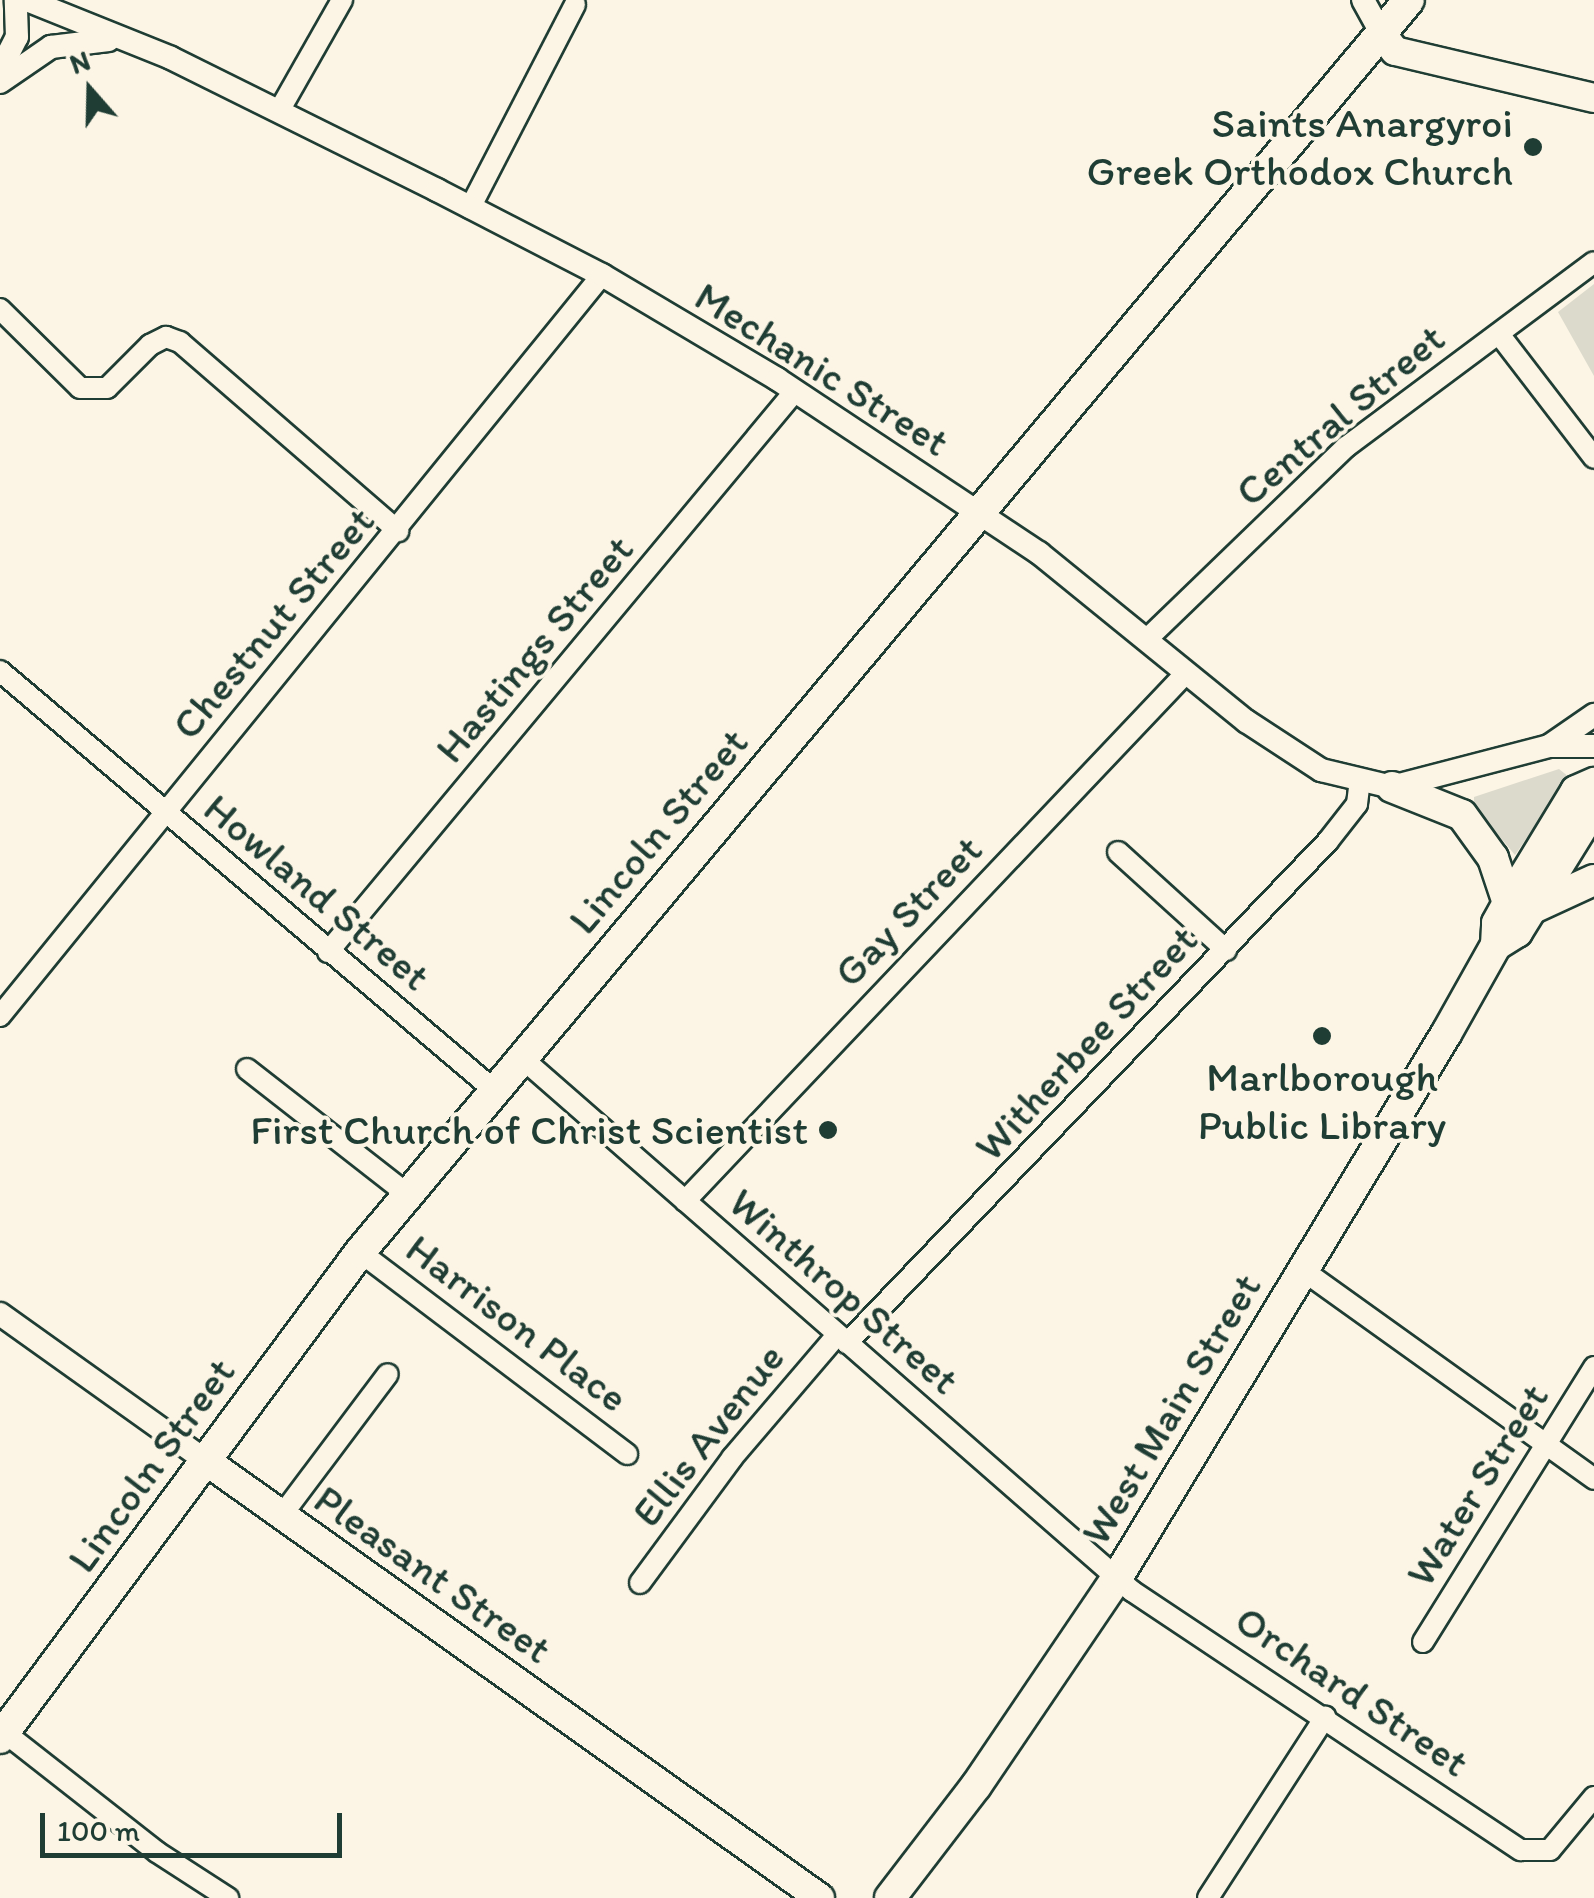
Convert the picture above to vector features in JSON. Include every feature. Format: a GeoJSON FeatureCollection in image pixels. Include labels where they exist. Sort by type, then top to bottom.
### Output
{"type":"FeatureCollection","features":[{"type":"Feature","properties":{"kind":"main road","name":"Lincoln Street"},"geometry":{"type":"LineString","coordinates":[[2,1735],[210,1463],[360,1252],[1409,0]]}},
{"type":"Feature","properties":{"kind":"main road"},"geometry":{"type":"LineString","coordinates":[[1382,34],[1395,50],[1594,98]]}},
{"type":"Feature","properties":{"kind":"main road","name":"West Main Street"},"geometry":{"type":"LineString","coordinates":[[1521,905],[1576,791],[1594,783]]}},
{"type":"Feature","properties":{"kind":"main road"},"geometry":{"type":"LineString","coordinates":[[1392,787],[1462,815],[1521,905],[1594,880]]}},
{"type":"Feature","properties":{"kind":"main road","name":"West Main Street"},"geometry":{"type":"LineString","coordinates":[[890,1898],[976,1786],[1117,1578],[1304,1272],[1496,945],[1497,923],[1521,905],[1594,808]]}},
{"type":"Feature","properties":{"kind":"main road","name":"Pleasant Street"},"geometry":{"type":"LineString","coordinates":[[210,1463],[820,1898]]}},
{"type":"Feature","properties":{"kind":"street"},"geometry":{"type":"LineString","coordinates":[[0,70],[17,37],[16,0]]}},
{"type":"Feature","properties":{"kind":"street"},"geometry":{"type":"LineString","coordinates":[[279,112],[342,0]]}},
{"type":"Feature","properties":{"kind":"street"},"geometry":{"type":"LineString","coordinates":[[1363,0],[1382,34]]}},
{"type":"Feature","properties":{"kind":"street"},"geometry":{"type":"LineString","coordinates":[[470,208],[575,4]]}},
{"type":"Feature","properties":{"kind":"street"},"geometry":{"type":"LineString","coordinates":[[0,82],[36,43],[36,6]]}},
{"type":"Feature","properties":{"kind":"street","name":"Mechanic Street"},"geometry":{"type":"LineString","coordinates":[[36,6],[130,42],[279,112],[602,275],[795,391],[980,515],[1287,752],[1360,781],[1392,787],[1549,746],[1594,746]]}},
{"type":"Feature","properties":{"kind":"street"},"geometry":{"type":"LineString","coordinates":[[0,82],[52,47],[97,38],[130,42]]}},
{"type":"Feature","properties":{"kind":"street","name":"Central Street"},"geometry":{"type":"LineString","coordinates":[[1146,640],[1346,447],[1594,262]]}},
{"type":"Feature","properties":{"kind":"street","name":"Chestnut Street"},"geometry":{"type":"LineString","coordinates":[[0,1016],[398,531],[602,275]]}},
{"type":"Feature","properties":{"kind":"street"},"geometry":{"type":"LineString","coordinates":[[0,309],[80,388],[106,388],[150,345],[166,337],[180,342],[398,531]]}},
{"type":"Feature","properties":{"kind":"street"},"geometry":{"type":"LineString","coordinates":[[1498,334],[1594,458]]}},
{"type":"Feature","properties":{"kind":"street","name":"Hastings Street"},"geometry":{"type":"LineString","coordinates":[[328,952],[795,391]]}},
{"type":"Feature","properties":{"kind":"street","name":"Howland Street"},"geometry":{"type":"LineString","coordinates":[[0,671],[495,1091]]}},
{"type":"Feature","properties":{"kind":"street","name":"Gay Street"},"geometry":{"type":"LineString","coordinates":[[684,1201],[1186,673]]}},
{"type":"Feature","properties":{"kind":"street","name":"Mechanic Street"},"geometry":{"type":"LineString","coordinates":[[1549,746],[1594,715]]}},
{"type":"Feature","properties":{"kind":"street","name":"Witherbee Street"},"geometry":{"type":"LineString","coordinates":[[842,1339],[1226,950],[1328,841],[1357,804],[1360,781]]}},
{"type":"Feature","properties":{"kind":"street"},"geometry":{"type":"LineString","coordinates":[[1118,852],[1226,950]]}},
{"type":"Feature","properties":{"kind":"street","name":"Winthrop Street"},"geometry":{"type":"LineString","coordinates":[[523,1059],[1117,1578]]}},
{"type":"Feature","properties":{"kind":"street"},"geometry":{"type":"LineString","coordinates":[[247,1069],[408,1195]]}},
{"type":"Feature","properties":{"kind":"street","name":"Harrison Place"},"geometry":{"type":"LineString","coordinates":[[360,1252],[627,1454]]}},
{"type":"Feature","properties":{"kind":"street"},"geometry":{"type":"LineString","coordinates":[[1304,1272],[1594,1478]]}},
{"type":"Feature","properties":{"kind":"street","name":"Pleasant Street"},"geometry":{"type":"LineString","coordinates":[[0,1314],[210,1463]]}},
{"type":"Feature","properties":{"kind":"street","name":"Ellis Avenue"},"geometry":{"type":"LineString","coordinates":[[640,1583],[732,1458],[842,1339]]}},
{"type":"Feature","properties":{"kind":"street","name":"Water Street"},"geometry":{"type":"LineString","coordinates":[[1423,1642],[1594,1367]]}},
{"type":"Feature","properties":{"kind":"street"},"geometry":{"type":"LineString","coordinates":[[282,1515],[388,1374]]}},
{"type":"Feature","properties":{"kind":"street","name":"Orchard Street"},"geometry":{"type":"LineString","coordinates":[[1117,1578],[1520,1850],[1550,1850],[1594,1797]]}},
{"type":"Feature","properties":{"kind":"street"},"geometry":{"type":"LineString","coordinates":[[1208,1898],[1324,1717]]}},
{"type":"Feature","properties":{"kind":"street"},"geometry":{"type":"LineString","coordinates":[[2,1735],[157,1852],[228,1898]]}},
{"type":"Feature","properties":{"kind":"shaded area"},"geometry":{"type":"Polygon","coordinates":[[[1594,284],[1594,376],[1558,312],[1594,284]]]}},
{"type":"Feature","properties":{"kind":"shaded area"},"geometry":{"type":"Polygon","coordinates":[[[1559,769],[1569,777],[1515,855],[1474,806],[1474,797],[1559,769]]]}},
{"type":"Feature","properties":{"kind":"place","name":"Saints Anargyroi Greek Orthodox Church"},"geometry":{"type":"Point","coordinates":[1533,147]}},
{"type":"Feature","properties":{"kind":"place","name":"Marlborough Public Library"},"geometry":{"type":"Point","coordinates":[1322,1036]}},
{"type":"Feature","properties":{"kind":"place","name":"First Church of Christ Scientist"},"geometry":{"type":"Point","coordinates":[828,1130]}}]}
